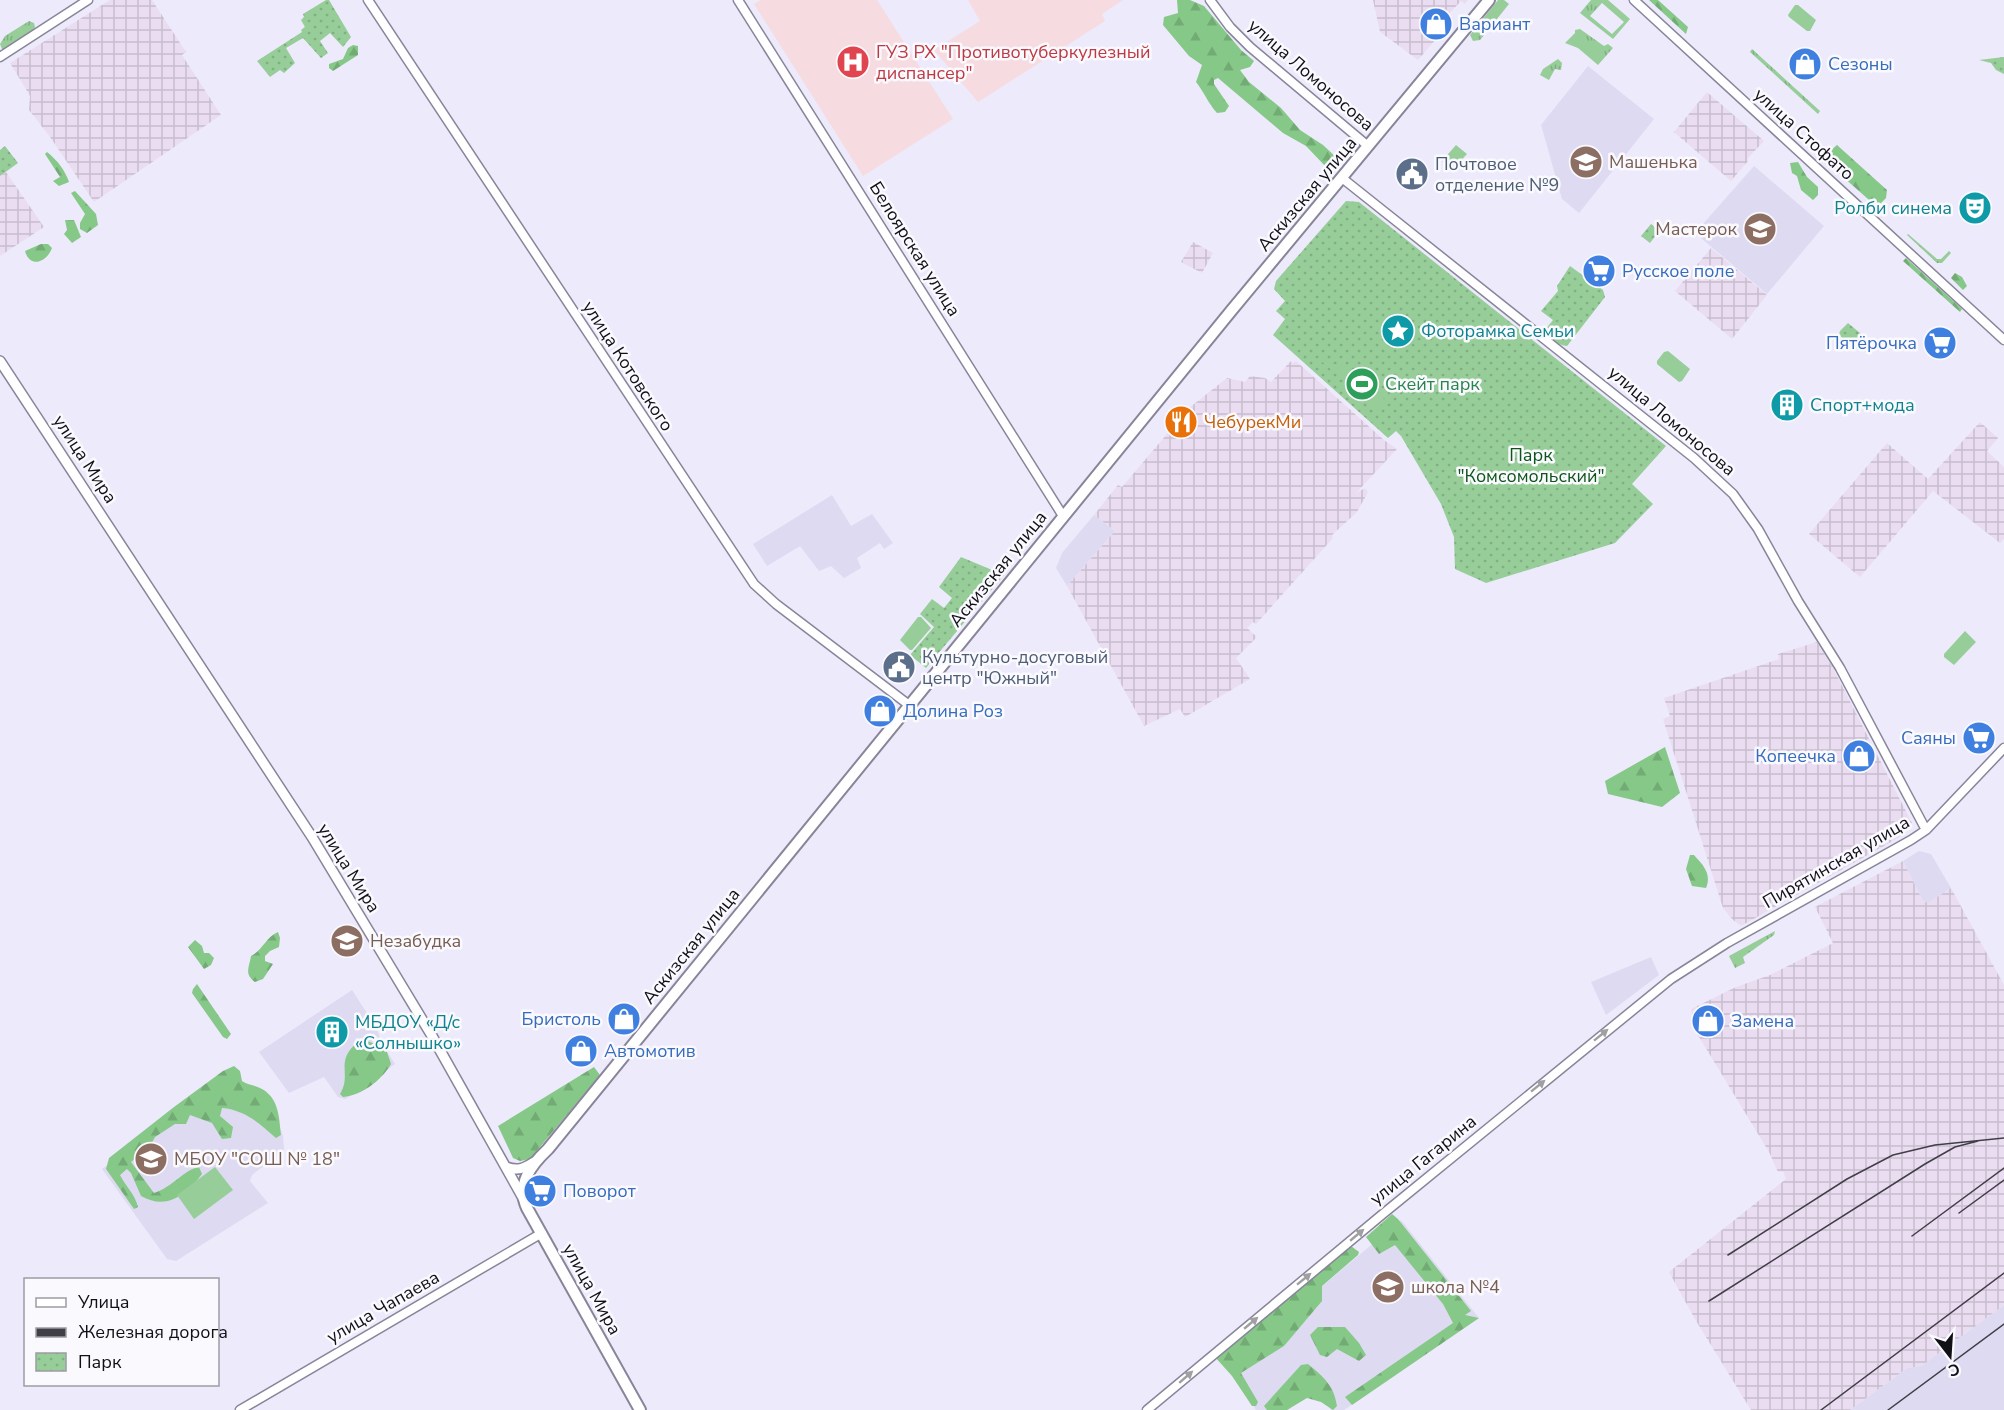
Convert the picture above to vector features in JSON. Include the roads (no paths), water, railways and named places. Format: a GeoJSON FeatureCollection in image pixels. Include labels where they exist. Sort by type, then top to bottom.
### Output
{"type":"FeatureCollection","features":[{"type":"Feature","properties":{"kind":"main road","name":"Аскизская улица"},"geometry":{"type":"LineString","coordinates":[[523,1199],[524,1182],[536,1161],[1063,516],[1489,0]]}},
{"type":"Feature","properties":{"kind":"main road","name":"улица Мира"},"geometry":{"type":"LineString","coordinates":[[0,361],[312,837],[432,1036],[640,1410]]}},
{"type":"Feature","properties":{"kind":"main road"},"geometry":{"type":"LineString","coordinates":[[506,1167],[515,1170],[536,1161]]}},
{"type":"Feature","properties":{"kind":"street"},"geometry":{"type":"LineString","coordinates":[[0,57],[88,0]]}},
{"type":"Feature","properties":{"kind":"street","name":"улица Котовского"},"geometry":{"type":"LineString","coordinates":[[368,0],[754,584],[776,604],[909,705]]}},
{"type":"Feature","properties":{"kind":"street","name":"Белоярская улица"},"geometry":{"type":"LineString","coordinates":[[738,0],[1063,516]]}},
{"type":"Feature","properties":{"kind":"street","name":"улица Ломоносова"},"geometry":{"type":"LineString","coordinates":[[1210,0],[1230,27],[1250,47],[1368,146]]}},
{"type":"Feature","properties":{"kind":"street","name":"улица Стофато"},"geometry":{"type":"LineString","coordinates":[[1634,0],[2004,340]]}},
{"type":"Feature","properties":{"kind":"street","name":"улица Ломоносова"},"geometry":{"type":"LineString","coordinates":[[1342,178],[1694,458],[1733,494],[1758,529],[1798,601],[1840,668],[1926,830]]}},
{"type":"Feature","properties":{"kind":"street","name":"Пирятинская улица"},"geometry":{"type":"LineString","coordinates":[[1726,943],[1882,858],[1926,830],[2004,748]]}},
{"type":"Feature","properties":{"kind":"street","name":"улица Гагарина"},"geometry":{"type":"LineString","coordinates":[[1147,1410],[1662,986],[1726,943]]}},
{"type":"Feature","properties":{"kind":"street","name":"улица Чапаева"},"geometry":{"type":"LineString","coordinates":[[240,1410],[542,1233]]}},
{"type":"Feature","properties":{"kind":"railway"},"geometry":{"type":"LineString","coordinates":[[1728,1255],[1847,1179],[1893,1155],[1935,1145],[2004,1138]]}},
{"type":"Feature","properties":{"kind":"railway"},"geometry":{"type":"LineString","coordinates":[[1709,1301],[1925,1164],[1955,1147],[1978,1141]]}},
{"type":"Feature","properties":{"kind":"railway"},"geometry":{"type":"LineString","coordinates":[[1912,1236],[2004,1168]]}},
{"type":"Feature","properties":{"kind":"railway"},"geometry":{"type":"LineString","coordinates":[[1959,1213],[2004,1180]]}},
{"type":"Feature","properties":{"kind":"railway"},"geometry":{"type":"LineString","coordinates":[[1821,1410],[2004,1273]]}},
{"type":"Feature","properties":{"kind":"railway"},"geometry":{"type":"LineString","coordinates":[[1888,1410],[2004,1324]]}},
{"type":"Feature","properties":{"kind":"place","name":"Вариант"},"geometry":{"type":"Point","coordinates":[1436,24]}},
{"type":"Feature","properties":{"kind":"place","name":"ГУЗ РХ \"Противотуберкулезный диспансер\""},"geometry":{"type":"Point","coordinates":[853,62]}},
{"type":"Feature","properties":{"kind":"place","name":"Сезоны"},"geometry":{"type":"Point","coordinates":[1805,64]}},
{"type":"Feature","properties":{"kind":"place","name":"Машенька"},"geometry":{"type":"Point","coordinates":[1586,162]}},
{"type":"Feature","properties":{"kind":"place","name":"Почтовое отделение №9"},"geometry":{"type":"Point","coordinates":[1412,174]}},
{"type":"Feature","properties":{"kind":"place","name":"Ролби синема"},"geometry":{"type":"Point","coordinates":[1975,208]}},
{"type":"Feature","properties":{"kind":"place","name":"Мастерок"},"geometry":{"type":"Point","coordinates":[1760,229]}},
{"type":"Feature","properties":{"kind":"place","name":"Русское поле"},"geometry":{"type":"Point","coordinates":[1599,271]}},
{"type":"Feature","properties":{"kind":"place","name":"Фоторамка Семьи"},"geometry":{"type":"Point","coordinates":[1398,331]}},
{"type":"Feature","properties":{"kind":"place","name":"Пятёрочка"},"geometry":{"type":"Point","coordinates":[1940,343]}},
{"type":"Feature","properties":{"kind":"place","name":"Скейт парк"},"geometry":{"type":"Point","coordinates":[1362,384]}},
{"type":"Feature","properties":{"kind":"place","name":"Спорт+мода"},"geometry":{"type":"Point","coordinates":[1787,405]}},
{"type":"Feature","properties":{"kind":"place","name":"ЧебурекМи"},"geometry":{"type":"Point","coordinates":[1181,422]}},
{"type":"Feature","properties":{"kind":"place","name":"Культурно-досуговый центр \"Южный\""},"geometry":{"type":"Point","coordinates":[899,667]}},
{"type":"Feature","properties":{"kind":"place","name":"Долина Роз"},"geometry":{"type":"Point","coordinates":[880,711]}},
{"type":"Feature","properties":{"kind":"place","name":"Саяны"},"geometry":{"type":"Point","coordinates":[1979,738]}},
{"type":"Feature","properties":{"kind":"place","name":"Копеечка"},"geometry":{"type":"Point","coordinates":[1859,756]}},
{"type":"Feature","properties":{"kind":"place","name":"Незабудка"},"geometry":{"type":"Point","coordinates":[347,941]}},
{"type":"Feature","properties":{"kind":"place","name":"Бристоль"},"geometry":{"type":"Point","coordinates":[624,1019]}},
{"type":"Feature","properties":{"kind":"place","name":"Замена"},"geometry":{"type":"Point","coordinates":[1708,1021]}},
{"type":"Feature","properties":{"kind":"place","name":"МБДОУ «Д/с «Солнышко»"},"geometry":{"type":"Point","coordinates":[332,1032]}},
{"type":"Feature","properties":{"kind":"place","name":"Автомотив"},"geometry":{"type":"Point","coordinates":[581,1051]}},
{"type":"Feature","properties":{"kind":"place","name":"МБОУ \"СОШ № 18\""},"geometry":{"type":"Point","coordinates":[151,1159]}},
{"type":"Feature","properties":{"kind":"place","name":"Поворот"},"geometry":{"type":"Point","coordinates":[540,1191]}},
{"type":"Feature","properties":{"kind":"place","name":"школа №4"},"geometry":{"type":"Point","coordinates":[1388,1287]}},
{"type":"Feature","properties":{"kind":"park label","name":"Парк \"Комсомольский\""},"geometry":{"type":"Point","coordinates":[1531,465]}}]}
